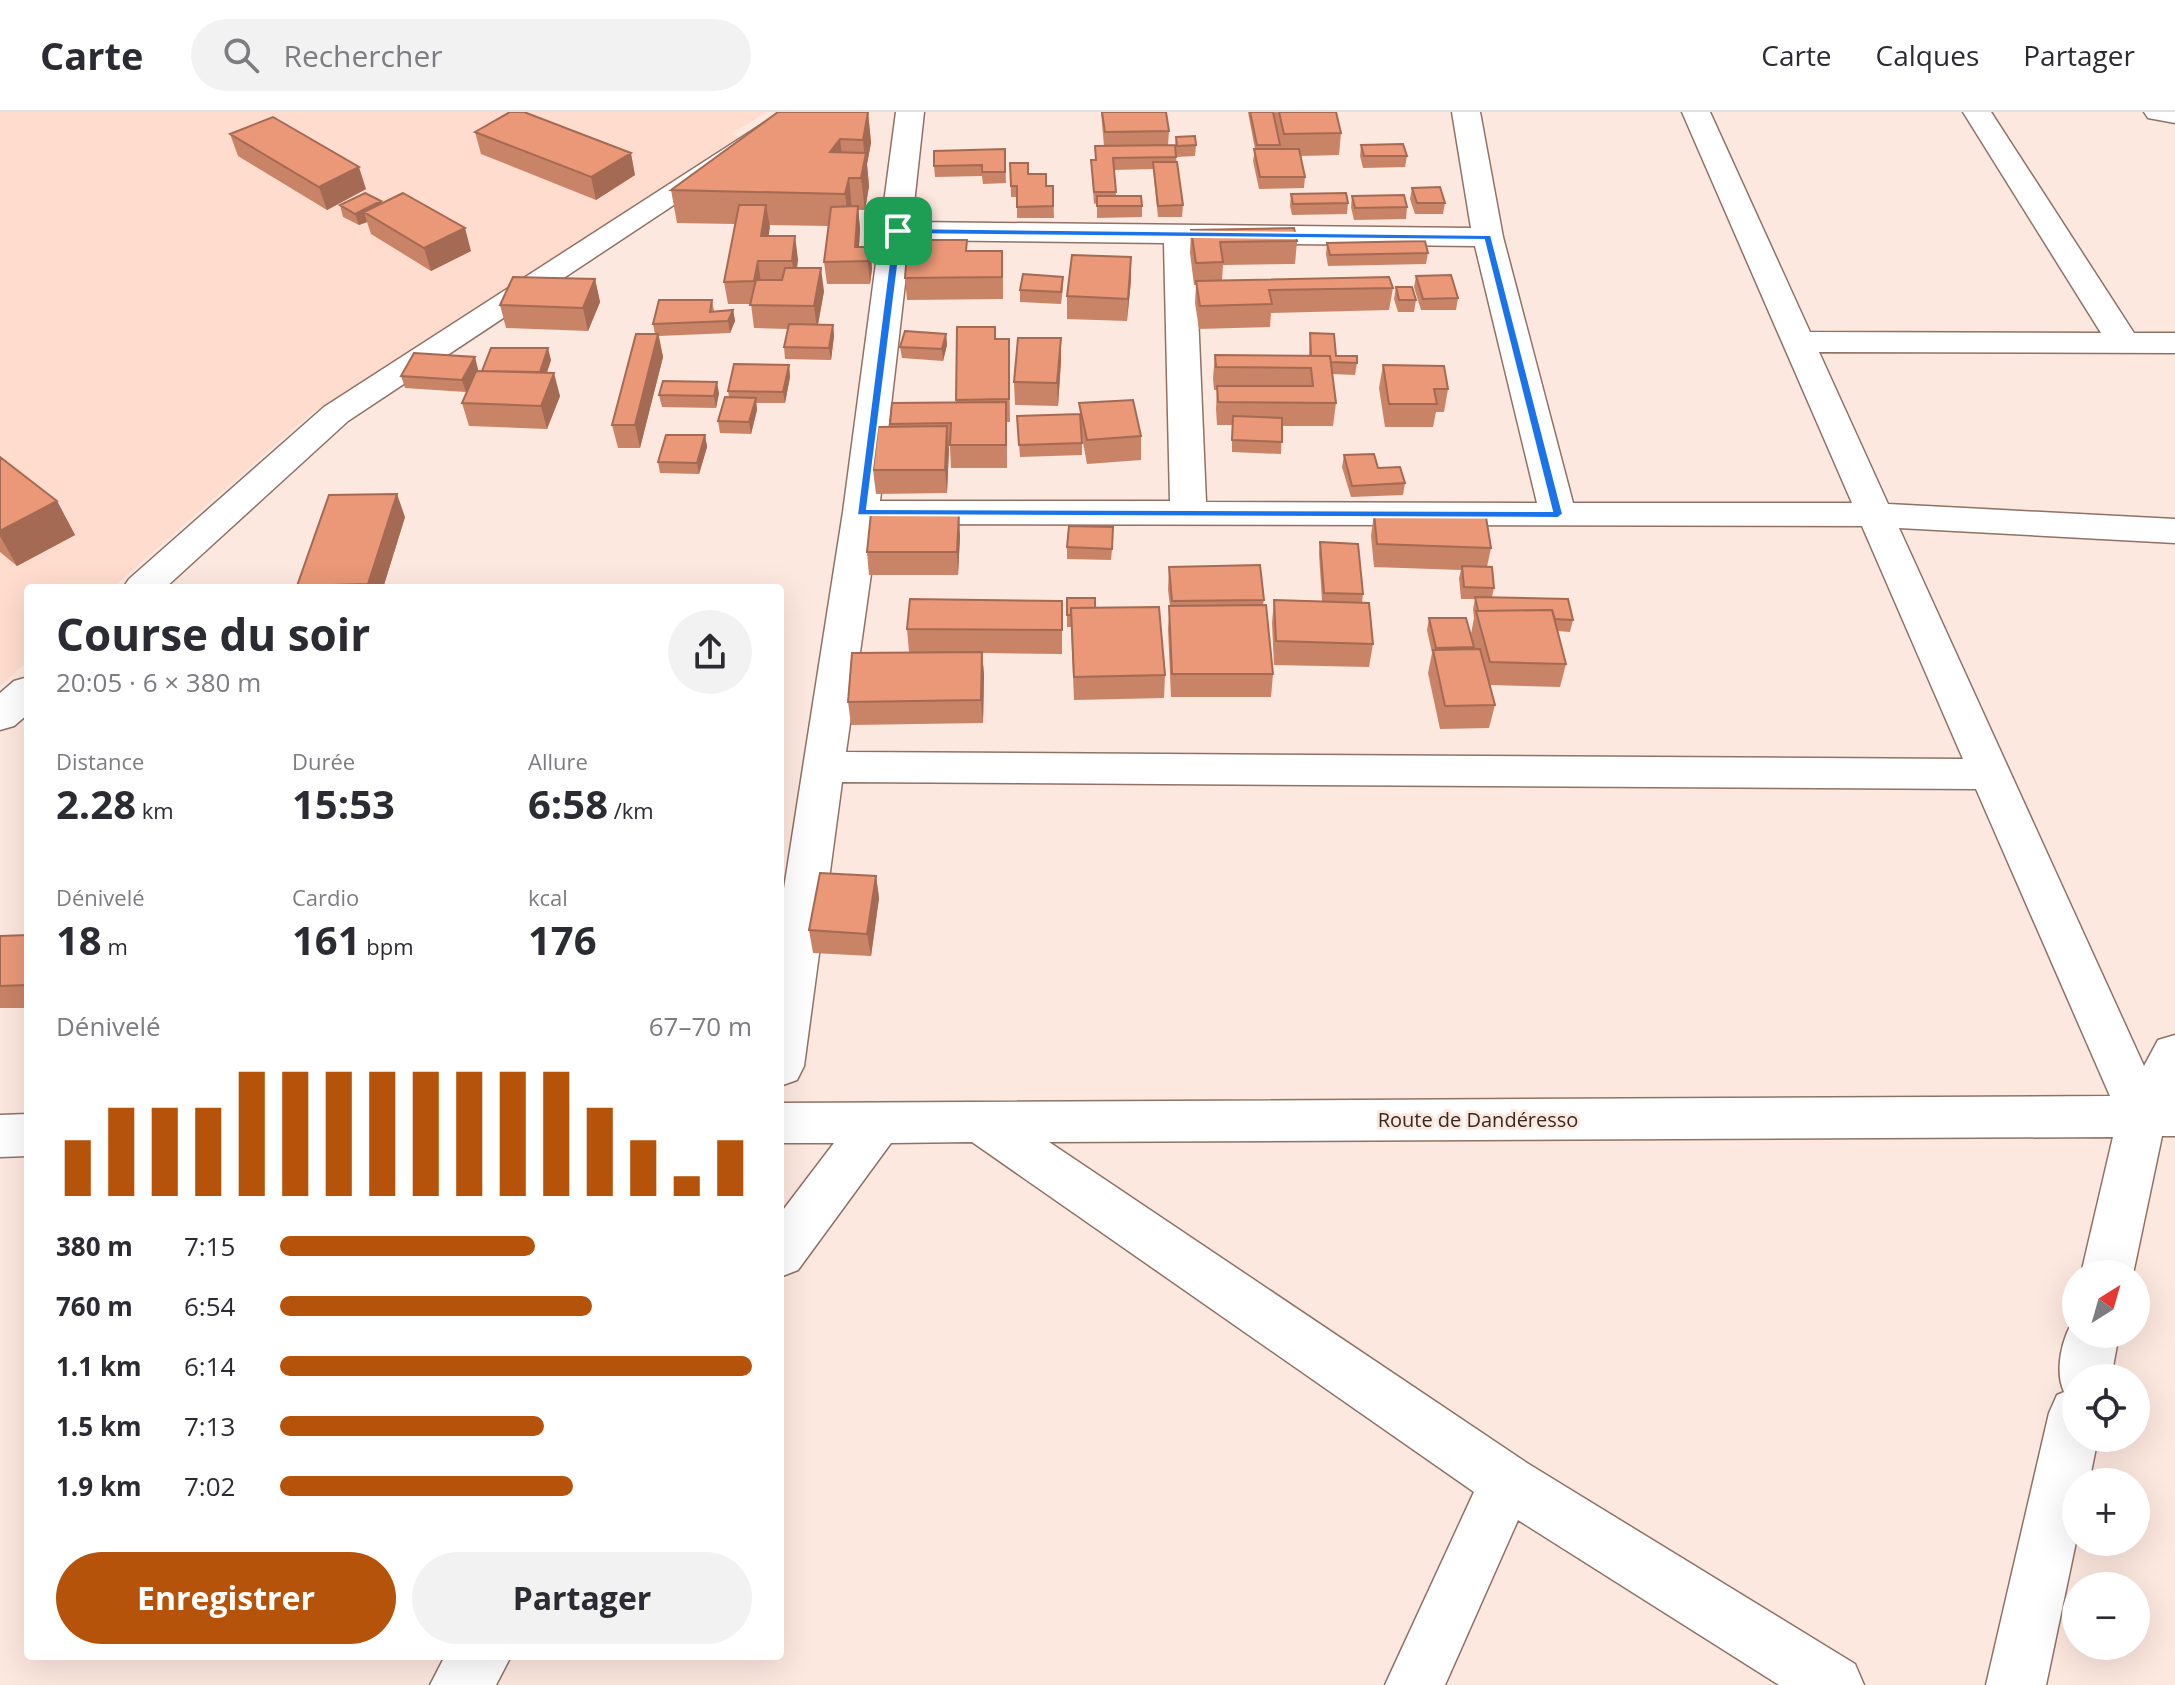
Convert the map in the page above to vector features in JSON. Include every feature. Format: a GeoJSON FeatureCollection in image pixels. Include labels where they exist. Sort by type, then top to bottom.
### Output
{"type":"FeatureCollection","features":[{"type":"Feature","properties":{"kind":"street"},"geometry":{"type":"LineString","coordinates":[[146,584],[336,414],[800,112]]}},
{"type":"Feature","properties":{"kind":"street"},"geometry":{"type":"LineString","coordinates":[[784,1038],[861,512],[898,231],[910,112]]}},
{"type":"Feature","properties":{"kind":"street"},"geometry":{"type":"LineString","coordinates":[[1466,112],[1488,237],[1558,514]]}},
{"type":"Feature","properties":{"kind":"street"},"geometry":{"type":"LineString","coordinates":[[1696,112],[1990,774],[2158,1116]]}},
{"type":"Feature","properties":{"kind":"street"},"geometry":{"type":"LineString","coordinates":[[1977,112],[2123,342]]}},
{"type":"Feature","properties":{"kind":"street"},"geometry":{"type":"LineString","coordinates":[[2158,112],[2175,114]]}},
{"type":"Feature","properties":{"kind":"street"},"geometry":{"type":"LineString","coordinates":[[898,231],[1488,237]]}},
{"type":"Feature","properties":{"kind":"street"},"geometry":{"type":"LineString","coordinates":[[1179,236],[1188,514]]}},
{"type":"Feature","properties":{"kind":"street"},"geometry":{"type":"LineString","coordinates":[[1798,342],[2175,343]]}},
{"type":"Feature","properties":{"kind":"street"},"geometry":{"type":"LineString","coordinates":[[861,512],[1875,515],[2175,531]]}},
{"type":"Feature","properties":{"kind":"street"},"geometry":{"type":"LineString","coordinates":[[0,716],[24,695]]}},
{"type":"Feature","properties":{"kind":"street"},"geometry":{"type":"LineString","coordinates":[[823,767],[1990,774]]}},
{"type":"Feature","properties":{"kind":"street"},"geometry":{"type":"LineString","coordinates":[[2112,1260],[2175,1054]]}},
{"type":"Feature","properties":{"kind":"street","name":"Route de Dandéresso"},"geometry":{"type":"LineString","coordinates":[[784,1123],[2158,1116]]}},
{"type":"Feature","properties":{"kind":"street"},"geometry":{"type":"LineString","coordinates":[[983,1124],[1507,1482],[1834,1685]]}},
{"type":"Feature","properties":{"kind":"street"},"geometry":{"type":"LineString","coordinates":[[784,1249],[876,1125]]}},
{"type":"Feature","properties":{"kind":"street"},"geometry":{"type":"LineString","coordinates":[[0,1136],[24,1135]]}},
{"type":"Feature","properties":{"kind":"street"},"geometry":{"type":"LineString","coordinates":[[2016,1685],[2067,1452]]}},
{"type":"Feature","properties":{"kind":"street"},"geometry":{"type":"LineString","coordinates":[[1415,1685],[1507,1482]]}},
{"type":"Feature","properties":{"kind":"street"},"geometry":{"type":"LineString","coordinates":[[460,1685],[478,1660]]}},
{"type":"Feature","properties":{"kind":"shaded area"},"geometry":{"type":"Polygon","coordinates":[[[0,112],[767,112],[731,134],[743,138],[308,416],[117,584],[24,584],[24,665],[0,686],[0,112]]]}},
{"type":"Feature","properties":{"kind":"building"},"geometry":{"type":"Polygon","coordinates":[[[510,112],[524,112],[631,153],[591,177],[475,132],[510,112]]]}},
{"type":"Feature","properties":{"kind":"building"},"geometry":{"type":"Polygon","coordinates":[[[778,112],[868,112],[863,140],[840,139],[830,152],[866,153],[861,178],[849,178],[845,194],[671,190],[778,112]]]}},
{"type":"Feature","properties":{"kind":"building"},"geometry":{"type":"Polygon","coordinates":[[[1102,112],[1166,112],[1169,131],[1105,132],[1102,112]]]}},
{"type":"Feature","properties":{"kind":"building"},"geometry":{"type":"Polygon","coordinates":[[[1250,112],[1273,112],[1280,145],[1257,145],[1250,112]]]}},
{"type":"Feature","properties":{"kind":"building"},"geometry":{"type":"Polygon","coordinates":[[[1279,112],[1336,112],[1341,133],[1284,134],[1279,112]]]}},
{"type":"Feature","properties":{"kind":"building"},"geometry":{"type":"Polygon","coordinates":[[[273,117],[359,167],[319,187],[230,134],[273,117]]]}},
{"type":"Feature","properties":{"kind":"building"},"geometry":{"type":"Polygon","coordinates":[[[1195,136],[1196,145],[1177,146],[1176,137],[1195,136]]]}},
{"type":"Feature","properties":{"kind":"building"},"geometry":{"type":"Polygon","coordinates":[[[1403,144],[1407,156],[1364,156],[1361,145],[1403,144]]]}},
{"type":"Feature","properties":{"kind":"building"},"geometry":{"type":"Polygon","coordinates":[[[1175,145],[1176,157],[1113,158],[1116,192],[1094,192],[1091,160],[1096,160],[1095,146],[1175,145]]]}},
{"type":"Feature","properties":{"kind":"building"},"geometry":{"type":"Polygon","coordinates":[[[1005,149],[1005,172],[982,172],[982,165],[934,166],[934,151],[1005,149]]]}},
{"type":"Feature","properties":{"kind":"building"},"geometry":{"type":"Polygon","coordinates":[[[1254,149],[1299,149],[1305,177],[1260,177],[1254,149]]]}},
{"type":"Feature","properties":{"kind":"building"},"geometry":{"type":"Polygon","coordinates":[[[1153,162],[1177,162],[1183,205],[1158,206],[1153,162]]]}},
{"type":"Feature","properties":{"kind":"building"},"geometry":{"type":"Polygon","coordinates":[[[1010,163],[1028,163],[1028,174],[1046,174],[1046,186],[1053,186],[1053,206],[1017,207],[1017,186],[1011,186],[1010,163]]]}},
{"type":"Feature","properties":{"kind":"building"},"geometry":{"type":"Polygon","coordinates":[[[1440,187],[1445,203],[1417,203],[1412,188],[1440,187]]]}},
{"type":"Feature","properties":{"kind":"building"},"geometry":{"type":"Polygon","coordinates":[[[365,193],[381,201],[355,214],[340,205],[365,193]]]}},
{"type":"Feature","properties":{"kind":"building"},"geometry":{"type":"Polygon","coordinates":[[[403,193],[465,228],[424,248],[364,212],[403,193]]]}},
{"type":"Feature","properties":{"kind":"building"},"geometry":{"type":"Polygon","coordinates":[[[1346,193],[1348,203],[1293,204],[1291,194],[1346,193]]]}},
{"type":"Feature","properties":{"kind":"building"},"geometry":{"type":"Polygon","coordinates":[[[1404,195],[1407,207],[1355,208],[1352,196],[1404,195]]]}},
{"type":"Feature","properties":{"kind":"building"},"geometry":{"type":"Polygon","coordinates":[[[1097,196],[1141,196],[1142,206],[1097,206],[1097,196]]]}},
{"type":"Feature","properties":{"kind":"building"},"geometry":{"type":"Polygon","coordinates":[[[739,205],[766,205],[761,236],[795,236],[792,261],[758,261],[754,281],[724,282],[739,205]]]}},
{"type":"Feature","properties":{"kind":"building"},"geometry":{"type":"Polygon","coordinates":[[[858,206],[855,247],[870,247],[868,261],[824,262],[831,207],[858,206]]]}},
{"type":"Feature","properties":{"kind":"building"},"geometry":{"type":"Polygon","coordinates":[[[1294,228],[1297,241],[1220,242],[1223,262],[1196,263],[1191,230],[1294,228]]]}},
{"type":"Feature","properties":{"kind":"building"},"geometry":{"type":"Polygon","coordinates":[[[908,240],[967,240],[966,251],[1002,251],[1002,277],[905,278],[908,240]]]}},
{"type":"Feature","properties":{"kind":"building"},"geometry":{"type":"Polygon","coordinates":[[[1425,241],[1428,253],[1330,255],[1327,243],[1425,241]]]}},
{"type":"Feature","properties":{"kind":"building"},"geometry":{"type":"Polygon","coordinates":[[[1072,255],[1131,257],[1128,299],[1067,296],[1072,255]]]}},
{"type":"Feature","properties":{"kind":"building"},"geometry":{"type":"Polygon","coordinates":[[[785,268],[821,268],[814,306],[750,305],[756,280],[782,280],[785,268]]]}},
{"type":"Feature","properties":{"kind":"building"},"geometry":{"type":"Polygon","coordinates":[[[1023,274],[1063,277],[1061,292],[1020,290],[1023,274]]]}},
{"type":"Feature","properties":{"kind":"building"},"geometry":{"type":"Polygon","coordinates":[[[1451,275],[1458,298],[1423,299],[1416,276],[1451,275]]]}},
{"type":"Feature","properties":{"kind":"building"},"geometry":{"type":"Polygon","coordinates":[[[513,277],[595,279],[583,308],[500,305],[513,277]]]}},
{"type":"Feature","properties":{"kind":"building"},"geometry":{"type":"Polygon","coordinates":[[[1389,277],[1393,288],[1269,290],[1272,304],[1200,306],[1196,281],[1389,277]]]}},
{"type":"Feature","properties":{"kind":"building"},"geometry":{"type":"Polygon","coordinates":[[[1396,287],[1412,287],[1416,300],[1399,300],[1396,287]]]}},
{"type":"Feature","properties":{"kind":"building"},"geometry":{"type":"Polygon","coordinates":[[[659,300],[712,300],[710,312],[733,310],[728,321],[653,324],[659,300]]]}},
{"type":"Feature","properties":{"kind":"building"},"geometry":{"type":"Polygon","coordinates":[[[789,324],[833,325],[829,348],[784,347],[789,324]]]}},
{"type":"Feature","properties":{"kind":"building"},"geometry":{"type":"Polygon","coordinates":[[[957,327],[995,327],[995,339],[1009,339],[1009,399],[956,400],[957,327]]]}},
{"type":"Feature","properties":{"kind":"building"},"geometry":{"type":"Polygon","coordinates":[[[905,331],[946,334],[942,349],[900,347],[905,331]]]}},
{"type":"Feature","properties":{"kind":"building"},"geometry":{"type":"Polygon","coordinates":[[[1310,333],[1334,334],[1336,356],[1357,356],[1357,363],[1331,362],[1330,356],[1311,356],[1310,333]]]}},
{"type":"Feature","properties":{"kind":"building"},"geometry":{"type":"Polygon","coordinates":[[[636,334],[658,334],[635,425],[612,425],[636,334]]]}},
{"type":"Feature","properties":{"kind":"building"},"geometry":{"type":"Polygon","coordinates":[[[1018,338],[1061,338],[1057,383],[1014,382],[1018,338]]]}},
{"type":"Feature","properties":{"kind":"building"},"geometry":{"type":"Polygon","coordinates":[[[491,348],[548,348],[540,372],[482,371],[491,348]]]}},
{"type":"Feature","properties":{"kind":"building"},"geometry":{"type":"Polygon","coordinates":[[[414,353],[475,357],[462,380],[401,376],[414,353]]]}},
{"type":"Feature","properties":{"kind":"building"},"geometry":{"type":"Polygon","coordinates":[[[1215,355],[1330,356],[1336,403],[1218,402],[1217,386],[1313,386],[1311,368],[1216,367],[1215,355]]]}},
{"type":"Feature","properties":{"kind":"building"},"geometry":{"type":"Polygon","coordinates":[[[734,364],[789,365],[783,392],[728,391],[734,364]]]}},
{"type":"Feature","properties":{"kind":"building"},"geometry":{"type":"Polygon","coordinates":[[[1383,365],[1444,366],[1448,389],[1434,389],[1437,404],[1389,404],[1383,365]]]}},
{"type":"Feature","properties":{"kind":"building"},"geometry":{"type":"Polygon","coordinates":[[[476,371],[554,373],[541,406],[462,403],[476,371]]]}},
{"type":"Feature","properties":{"kind":"building"},"geometry":{"type":"Polygon","coordinates":[[[663,381],[717,382],[714,396],[659,395],[663,381]]]}},
{"type":"Feature","properties":{"kind":"building"},"geometry":{"type":"Polygon","coordinates":[[[725,397],[756,398],[749,422],[718,421],[725,397]]]}},
{"type":"Feature","properties":{"kind":"building"},"geometry":{"type":"Polygon","coordinates":[[[1133,400],[1141,436],[1087,440],[1079,403],[1133,400]]]}},
{"type":"Feature","properties":{"kind":"building"},"geometry":{"type":"Polygon","coordinates":[[[1006,402],[1006,445],[950,445],[951,423],[890,424],[892,403],[1006,402]]]}},
{"type":"Feature","properties":{"kind":"building"},"geometry":{"type":"Polygon","coordinates":[[[1080,414],[1082,443],[1019,445],[1017,416],[1080,414]]]}},
{"type":"Feature","properties":{"kind":"building"},"geometry":{"type":"Polygon","coordinates":[[[1233,416],[1282,418],[1282,442],[1232,440],[1233,416]]]}},
{"type":"Feature","properties":{"kind":"building"},"geometry":{"type":"Polygon","coordinates":[[[947,426],[945,470],[873,470],[878,427],[947,426]]]}},
{"type":"Feature","properties":{"kind":"building"},"geometry":{"type":"Polygon","coordinates":[[[666,435],[705,435],[697,463],[658,462],[666,435]]]}},
{"type":"Feature","properties":{"kind":"building"},"geometry":{"type":"Polygon","coordinates":[[[1374,454],[1378,468],[1400,467],[1405,483],[1352,486],[1344,455],[1374,454]]]}},
{"type":"Feature","properties":{"kind":"building"},"geometry":{"type":"Polygon","coordinates":[[[0,457],[57,501],[0,531],[0,457]]]}},
{"type":"Feature","properties":{"kind":"building"},"geometry":{"type":"Polygon","coordinates":[[[397,494],[368,584],[298,584],[329,495],[397,494]]]}},
{"type":"Feature","properties":{"kind":"building"},"geometry":{"type":"Polygon","coordinates":[[[871,513],[959,513],[957,552],[867,552],[871,513]]]}},
{"type":"Feature","properties":{"kind":"building"},"geometry":{"type":"Polygon","coordinates":[[[1374,513],[1486,517],[1491,548],[1377,544],[1374,513]]]}},
{"type":"Feature","properties":{"kind":"building"},"geometry":{"type":"Polygon","coordinates":[[[1069,526],[1113,527],[1112,549],[1067,547],[1069,526]]]}},
{"type":"Feature","properties":{"kind":"building"},"geometry":{"type":"Polygon","coordinates":[[[1320,542],[1358,544],[1363,594],[1324,593],[1320,542]]]}},
{"type":"Feature","properties":{"kind":"building"},"geometry":{"type":"Polygon","coordinates":[[[1260,565],[1264,600],[1172,601],[1169,567],[1260,565]]]}},
{"type":"Feature","properties":{"kind":"building"},"geometry":{"type":"Polygon","coordinates":[[[1462,566],[1492,567],[1494,588],[1464,587],[1462,566]]]}},
{"type":"Feature","properties":{"kind":"building"},"geometry":{"type":"Polygon","coordinates":[[[1475,597],[1568,599],[1573,620],[1555,619],[1552,610],[1478,611],[1475,597]]]}},
{"type":"Feature","properties":{"kind":"building"},"geometry":{"type":"Polygon","coordinates":[[[1067,598],[1095,598],[1095,608],[1071,608],[1071,615],[1067,615],[1067,598]]]}},
{"type":"Feature","properties":{"kind":"building"},"geometry":{"type":"Polygon","coordinates":[[[910,599],[1062,601],[1062,630],[907,629],[910,599]]]}},
{"type":"Feature","properties":{"kind":"building"},"geometry":{"type":"Polygon","coordinates":[[[1274,600],[1369,603],[1373,644],[1276,641],[1274,600]]]}},
{"type":"Feature","properties":{"kind":"building"},"geometry":{"type":"Polygon","coordinates":[[[1266,605],[1273,674],[1172,674],[1169,606],[1266,605]]]}},
{"type":"Feature","properties":{"kind":"building"},"geometry":{"type":"Polygon","coordinates":[[[1159,607],[1165,675],[1074,677],[1071,608],[1159,607]]]}},
{"type":"Feature","properties":{"kind":"building"},"geometry":{"type":"Polygon","coordinates":[[[1552,610],[1566,664],[1490,662],[1476,611],[1552,610]]]}},
{"type":"Feature","properties":{"kind":"building"},"geometry":{"type":"Polygon","coordinates":[[[1429,618],[1466,618],[1474,647],[1436,648],[1429,618]]]}},
{"type":"Feature","properties":{"kind":"building"},"geometry":{"type":"Polygon","coordinates":[[[1480,649],[1495,705],[1445,706],[1433,650],[1480,649]]]}},
{"type":"Feature","properties":{"kind":"building"},"geometry":{"type":"Polygon","coordinates":[[[982,652],[981,700],[848,702],[852,653],[982,652]]]}},
{"type":"Feature","properties":{"kind":"building"},"geometry":{"type":"Polygon","coordinates":[[[820,873],[876,876],[867,934],[809,930],[820,873]]]}},
{"type":"Feature","properties":{"kind":"building"},"geometry":{"type":"Polygon","coordinates":[[[24,935],[24,985],[0,986],[0,936],[24,935]]]}},
{"type":"Feature","properties":{"kind":"route"},"geometry":{"type":"LineString","coordinates":[[898,231],[1488,237],[1558,514],[861,512],[898,231]]}}]}
